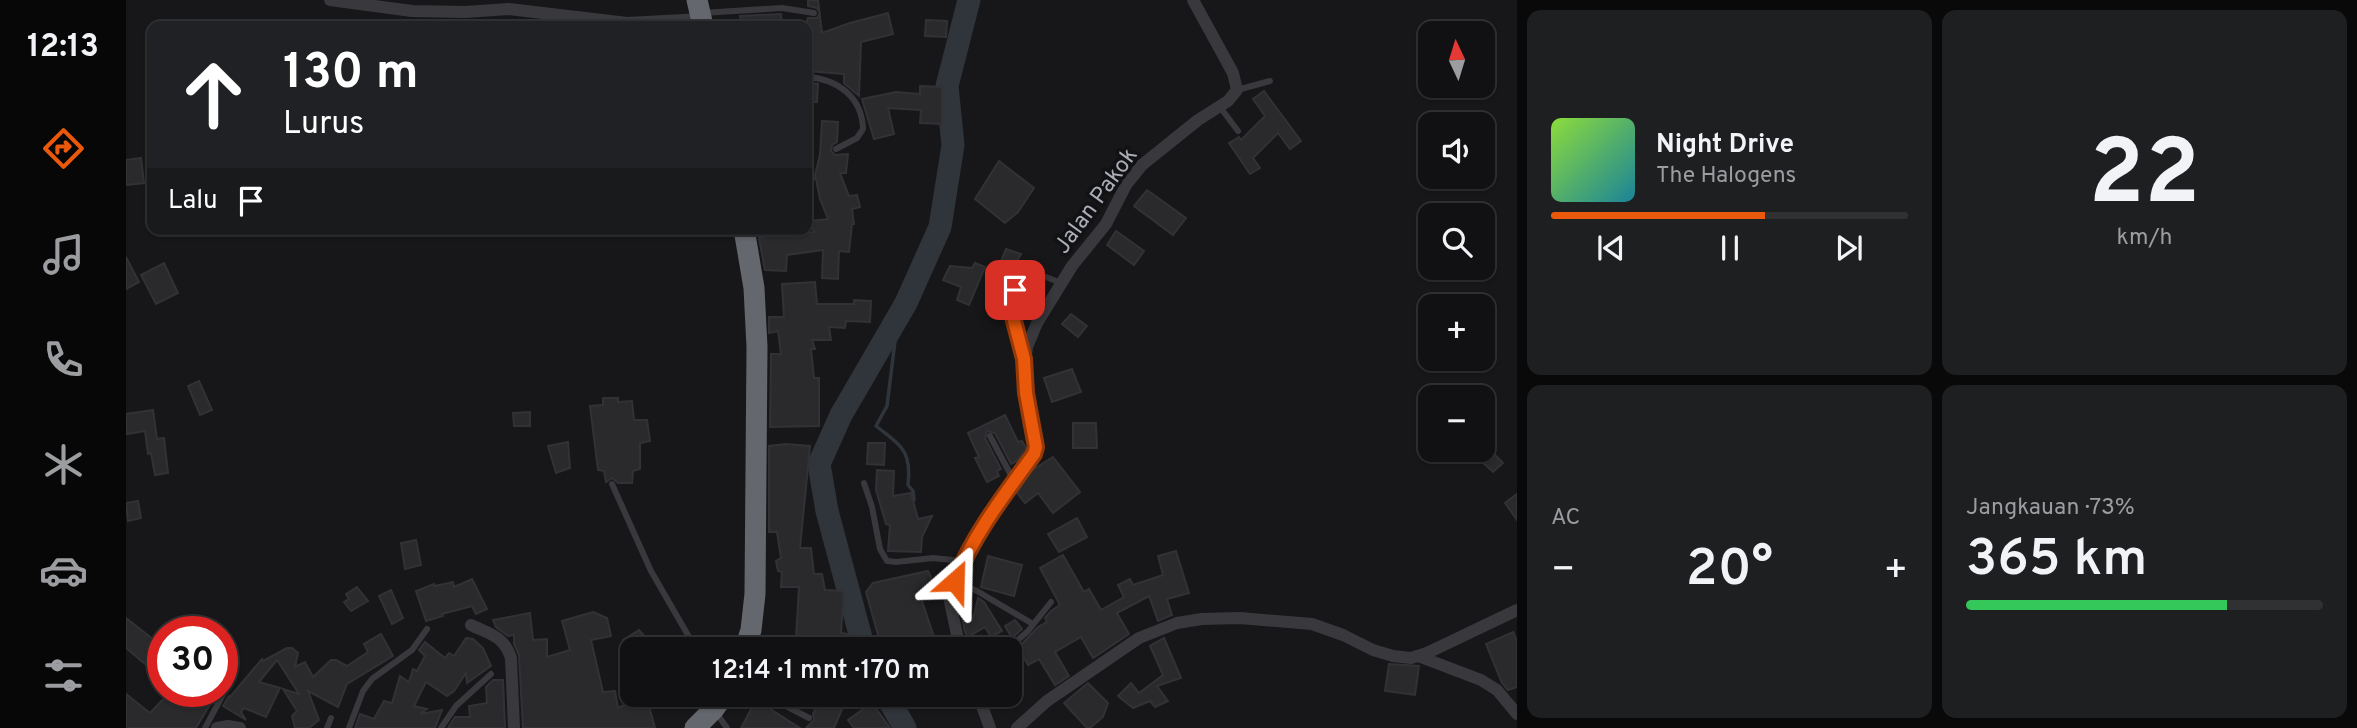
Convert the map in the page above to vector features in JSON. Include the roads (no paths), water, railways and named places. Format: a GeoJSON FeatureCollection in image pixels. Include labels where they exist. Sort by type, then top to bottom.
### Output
{"type":"FeatureCollection","features":[{"type":"Feature","properties":{"kind":"highway"},"geometry":{"type":"LineString","coordinates":[[745,235],[754,288],[757,347],[755,594],[749,637]]}},
{"type":"Feature","properties":{"kind":"highway"},"geometry":{"type":"LineString","coordinates":[[695,728],[714,707]]}},
{"type":"Feature","properties":{"kind":"street"},"geometry":{"type":"LineString","coordinates":[[330,0],[412,11],[465,12],[482,5],[610,21]]}},
{"type":"Feature","properties":{"kind":"street"},"geometry":{"type":"LineString","coordinates":[[1194,0],[1233,73],[1237,90]]}},
{"type":"Feature","properties":{"kind":"street"},"geometry":{"type":"LineString","coordinates":[[646,21],[701,15]]}},
{"type":"Feature","properties":{"kind":"street","name":"Jalan Pakok"},"geometry":{"type":"LineString","coordinates":[[957,637],[949,602],[965,556],[1034,454],[1036,447],[1026,393],[1024,359],[1037,323],[1072,266],[1106,224],[1126,185],[1142,165],[1198,120],[1220,107],[1237,90]]}},
{"type":"Feature","properties":{"kind":"street"},"geometry":{"type":"LineString","coordinates":[[1017,728],[1047,701],[1139,638],[1177,623],[1240,618],[1312,624],[1404,658],[1418,656],[1517,610]]}},
{"type":"Feature","properties":{"kind":"street"},"geometry":{"type":"LineString","coordinates":[[471,625],[501,639],[508,649],[511,659],[514,728]]}},
{"type":"Feature","properties":{"kind":"street"},"geometry":{"type":"LineString","coordinates":[[1418,656],[1481,680],[1497,690],[1517,714]]}},
{"type":"Feature","properties":{"kind":"street"},"geometry":{"type":"LineString","coordinates":[[982,707],[990,728]]}},
{"type":"Feature","properties":{"kind":"street"},"geometry":{"type":"LineString","coordinates":[[217,728],[240,728]]}},
{"type":"Feature","properties":{"kind":"lane"},"geometry":{"type":"LineString","coordinates":[[701,15],[761,8],[814,13]]}},
{"type":"Feature","properties":{"kind":"lane"},"geometry":{"type":"LineString","coordinates":[[812,78],[825,79],[840,87],[861,110],[863,129],[857,138],[835,149]]}},
{"type":"Feature","properties":{"kind":"lane"},"geometry":{"type":"LineString","coordinates":[[1237,90],[1270,81]]}},
{"type":"Feature","properties":{"kind":"lane"},"geometry":{"type":"LineString","coordinates":[[1220,107],[1238,131]]}},
{"type":"Feature","properties":{"kind":"lane"},"geometry":{"type":"LineString","coordinates":[[1024,359],[1013,317],[1015,290],[1025,278],[1046,277],[1061,284]]}},
{"type":"Feature","properties":{"kind":"lane"},"geometry":{"type":"LineString","coordinates":[[990,436],[1014,481]]}},
{"type":"Feature","properties":{"kind":"lane"},"geometry":{"type":"LineString","coordinates":[[864,483],[872,507],[880,549],[887,561],[965,556]]}},
{"type":"Feature","properties":{"kind":"lane"},"geometry":{"type":"LineString","coordinates":[[612,484],[651,571],[689,637]]}},
{"type":"Feature","properties":{"kind":"lane"},"geometry":{"type":"LineString","coordinates":[[955,581],[1033,625]]}},
{"type":"Feature","properties":{"kind":"lane"},"geometry":{"type":"LineString","coordinates":[[1020,637],[1051,602]]}},
{"type":"Feature","properties":{"kind":"lane"},"geometry":{"type":"LineString","coordinates":[[349,728],[363,691],[372,678],[412,650],[427,629]]}},
{"type":"Feature","properties":{"kind":"lane"},"geometry":{"type":"LineString","coordinates":[[441,728],[456,706],[491,674]]}},
{"type":"Feature","properties":{"kind":"lane"},"geometry":{"type":"LineString","coordinates":[[205,728],[216,707]]}},
{"type":"Feature","properties":{"kind":"lane"},"geometry":{"type":"LineString","coordinates":[[721,707],[727,728]]}},
{"type":"Feature","properties":{"kind":"lane"},"geometry":{"type":"LineString","coordinates":[[788,707],[809,718]]}},
{"type":"Feature","properties":{"kind":"lane"},"geometry":{"type":"LineString","coordinates":[[327,728],[331,718]]}},
{"type":"Feature","properties":{"kind":"waterway"},"geometry":{"type":"LineString","coordinates":[[861,637],[827,511],[819,464],[841,415],[906,303],[940,227],[953,145],[947,86],[969,0]]}},
{"type":"Feature","properties":{"kind":"waterway"},"geometry":{"type":"LineString","coordinates":[[898,317],[887,406],[876,426],[903,450],[908,464],[908,485],[913,491],[914,500]]}},
{"type":"Feature","properties":{"kind":"waterway"},"geometry":{"type":"LineString","coordinates":[[893,707],[905,728]]}}]}
